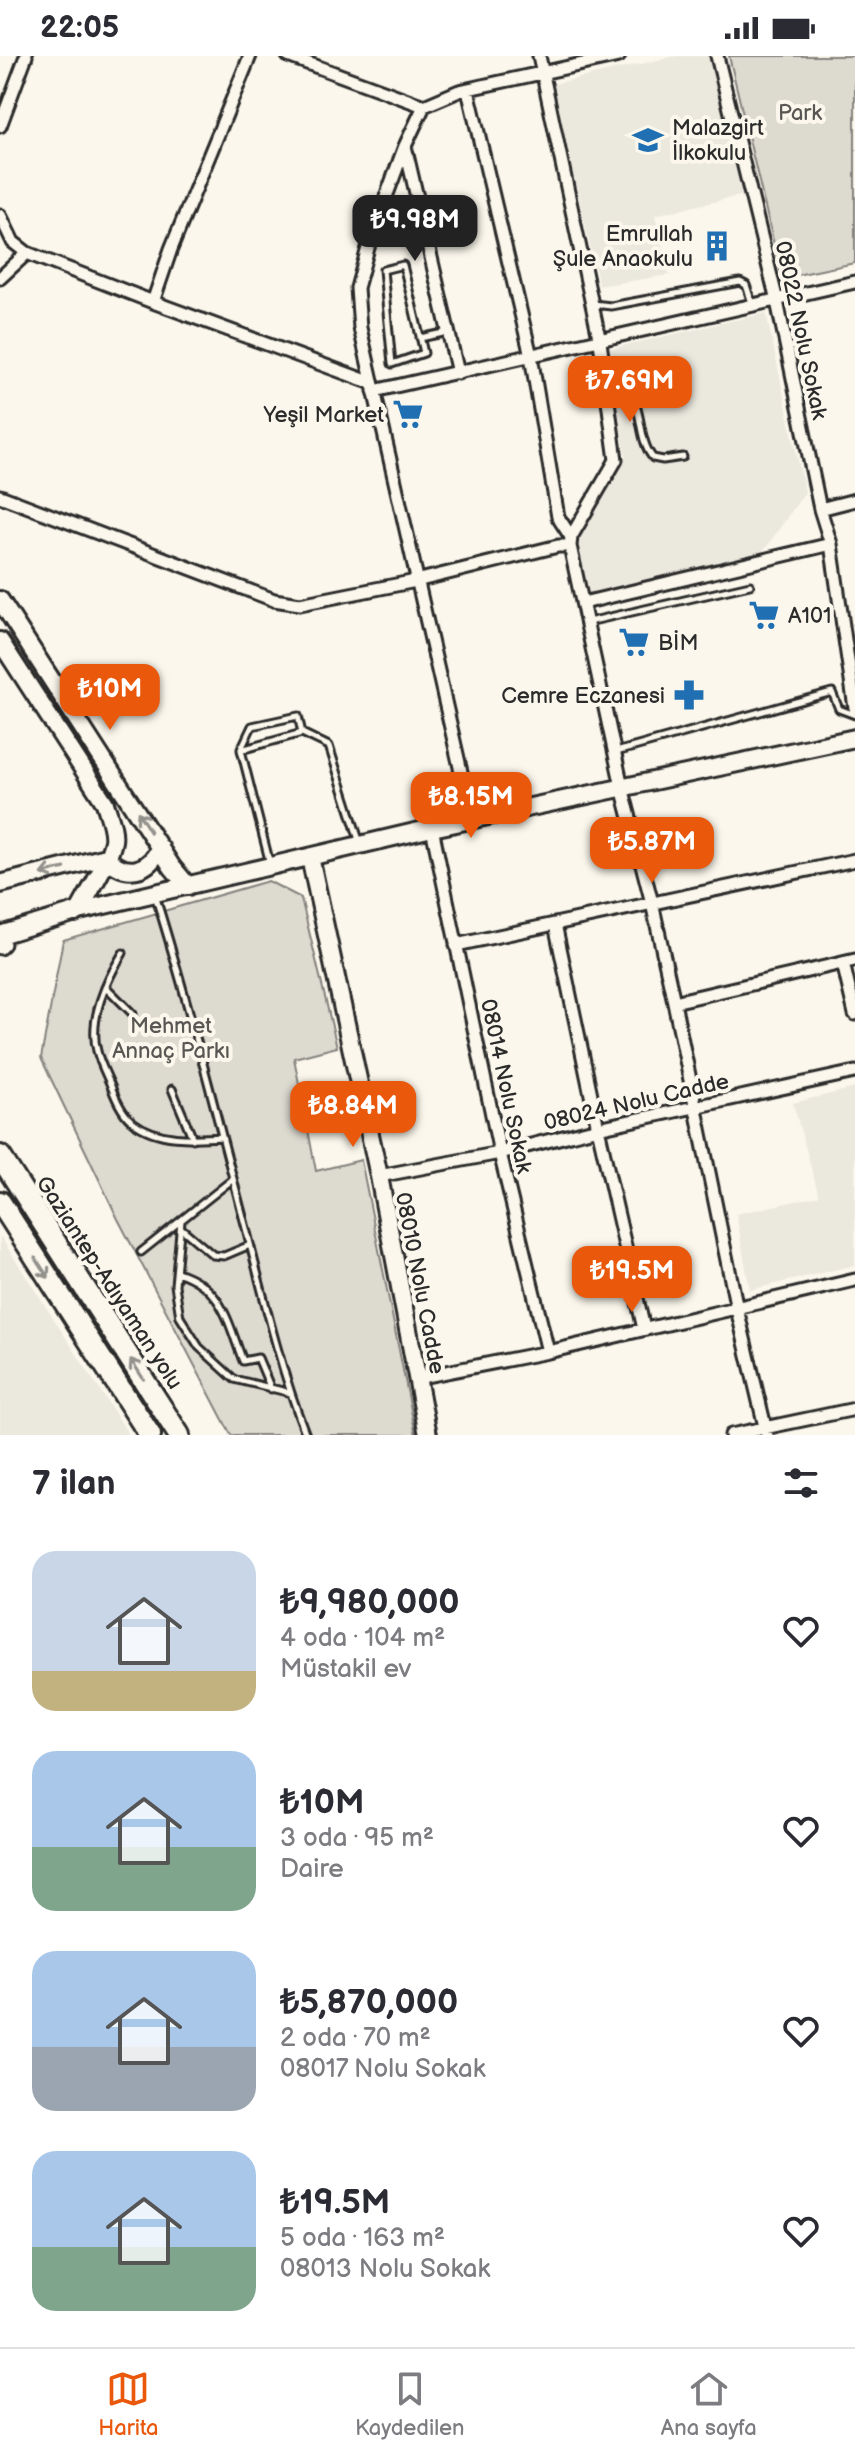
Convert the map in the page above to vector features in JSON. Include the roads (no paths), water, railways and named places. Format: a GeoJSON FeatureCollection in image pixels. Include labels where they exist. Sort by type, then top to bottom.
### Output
{"type":"FeatureCollection","features":[{"type":"Feature","properties":{"kind":"highway","name":"Gaziantep-Adıyaman yolu"},"geometry":{"type":"LineString","coordinates":[[0,1156],[179,1435]]}},
{"type":"Feature","properties":{"kind":"highway"},"geometry":{"type":"LineString","coordinates":[[0,1202],[150,1435]]}},
{"type":"Feature","properties":{"kind":"street"},"geometry":{"type":"LineString","coordinates":[[0,126],[26,56]]}},
{"type":"Feature","properties":{"kind":"street"},"geometry":{"type":"LineString","coordinates":[[153,302],[171,249],[250,56]]}},
{"type":"Feature","properties":{"kind":"street"},"geometry":{"type":"LineString","coordinates":[[288,56],[424,106]]}},
{"type":"Feature","properties":{"kind":"street"},"geometry":{"type":"LineString","coordinates":[[0,496],[274,600],[300,604],[416,581],[570,541],[616,460],[600,342],[539,56]]}},
{"type":"Feature","properties":{"kind":"street"},"geometry":{"type":"LineString","coordinates":[[472,820],[360,328],[357,288],[371,237],[405,146],[424,106],[459,91],[619,56]]}},
{"type":"Feature","properties":{"kind":"street","name":"08022 Nolu Sokak"},"geometry":{"type":"LineString","coordinates":[[717,56],[777,301],[820,509],[831,544],[855,708]]}},
{"type":"Feature","properties":{"kind":"street"},"geometry":{"type":"LineString","coordinates":[[468,90],[531,356],[558,517],[570,541],[614,753],[652,903],[737,1309],[766,1431]]}},
{"type":"Feature","properties":{"kind":"street"},"geometry":{"type":"LineString","coordinates":[[405,146],[458,373]]}},
{"type":"Feature","properties":{"kind":"street"},"geometry":{"type":"LineString","coordinates":[[0,215],[13,242],[27,253],[373,387],[458,373],[855,282]]}},
{"type":"Feature","properties":{"kind":"street"},"geometry":{"type":"LineString","coordinates":[[0,278],[27,253]]}},
{"type":"Feature","properties":{"kind":"street"},"geometry":{"type":"LineString","coordinates":[[820,509],[855,500]]}},
{"type":"Feature","properties":{"kind":"street"},"geometry":{"type":"LineString","coordinates":[[583,603],[831,544]]}},
{"type":"Feature","properties":{"kind":"street"},"geometry":{"type":"LineString","coordinates":[[0,600],[188,886]]}},
{"type":"Feature","properties":{"kind":"street"},"geometry":{"type":"LineString","coordinates":[[0,641],[105,803],[113,840],[79,911]]}},
{"type":"Feature","properties":{"kind":"street"},"geometry":{"type":"LineString","coordinates":[[3,939],[79,911],[432,828],[855,738]]}},
{"type":"Feature","properties":{"kind":"street","name":"08014 Nolu Sokak"},"geometry":{"type":"LineString","coordinates":[[432,828],[500,1153],[548,1352]]}},
{"type":"Feature","properties":{"kind":"street"},"geometry":{"type":"LineString","coordinates":[[106,857],[119,867],[134,870],[154,861],[160,847]]}},
{"type":"Feature","properties":{"kind":"street"},"geometry":{"type":"LineString","coordinates":[[0,884],[106,857]]}},
{"type":"Feature","properties":{"kind":"street","name":"08010 Nolu Cadde"},"geometry":{"type":"LineString","coordinates":[[310,857],[379,1176],[428,1435]]}},
{"type":"Feature","properties":{"kind":"street"},"geometry":{"type":"LineString","coordinates":[[456,945],[855,860]]}},
{"type":"Feature","properties":{"kind":"street"},"geometry":{"type":"LineString","coordinates":[[555,924],[644,1329]]}},
{"type":"Feature","properties":{"kind":"street"},"geometry":{"type":"LineString","coordinates":[[674,1002],[849,962],[855,1014]]}},
{"type":"Feature","properties":{"kind":"street","name":"08024 Nolu Cadde"},"geometry":{"type":"LineString","coordinates":[[379,1176],[500,1153],[598,1128],[855,1072]]}},
{"type":"Feature","properties":{"kind":"street"},"geometry":{"type":"LineString","coordinates":[[416,1378],[548,1352],[855,1280]]}},
{"type":"Feature","properties":{"kind":"street"},"geometry":{"type":"LineString","coordinates":[[731,1435],[766,1431],[855,1409]]}},
{"type":"Feature","properties":{"kind":"lane"},"geometry":{"type":"LineString","coordinates":[[403,265],[420,338],[424,353],[392,364],[383,270],[403,265]]}},
{"type":"Feature","properties":{"kind":"lane"},"geometry":{"type":"LineString","coordinates":[[592,304],[611,306],[740,282],[746,285],[753,307]]}},
{"type":"Feature","properties":{"kind":"lane"},"geometry":{"type":"LineString","coordinates":[[420,338],[449,332]]}},
{"type":"Feature","properties":{"kind":"lane"},"geometry":{"type":"LineString","coordinates":[[608,393],[627,389],[634,396],[645,449],[653,458],[683,457]]}},
{"type":"Feature","properties":{"kind":"lane"},"geometry":{"type":"LineString","coordinates":[[587,623],[750,585]]}},
{"type":"Feature","properties":{"kind":"lane"},"geometry":{"type":"LineString","coordinates":[[614,753],[832,692],[839,709],[855,715]]}},
{"type":"Feature","properties":{"kind":"lane"},"geometry":{"type":"LineString","coordinates":[[270,867],[241,750],[252,726],[298,716],[302,733]]}},
{"type":"Feature","properties":{"kind":"lane"},"geometry":{"type":"LineString","coordinates":[[241,750],[302,733],[329,746],[361,845]]}},
{"type":"Feature","properties":{"kind":"lane"},"geometry":{"type":"LineString","coordinates":[[154,894],[180,973],[250,1245],[291,1393],[306,1435]]}},
{"type":"Feature","properties":{"kind":"lane"},"geometry":{"type":"LineString","coordinates":[[123,953],[111,972],[96,1018],[96,1049],[115,1095],[132,1122],[164,1136],[193,1139],[222,1137]]}},
{"type":"Feature","properties":{"kind":"lane"},"geometry":{"type":"LineString","coordinates":[[106,987],[133,1014]]}},
{"type":"Feature","properties":{"kind":"lane"},"geometry":{"type":"LineString","coordinates":[[172,1089],[193,1139]]}},
{"type":"Feature","properties":{"kind":"lane"},"geometry":{"type":"LineString","coordinates":[[141,1252],[181,1224],[233,1179]]}},
{"type":"Feature","properties":{"kind":"lane"},"geometry":{"type":"LineString","coordinates":[[181,1224],[213,1255],[224,1256],[250,1245]]}},
{"type":"Feature","properties":{"kind":"lane"},"geometry":{"type":"LineString","coordinates":[[181,1224],[175,1285],[180,1317],[199,1347],[234,1379],[291,1393]]}},
{"type":"Feature","properties":{"kind":"lane"},"geometry":{"type":"LineString","coordinates":[[177,1272],[193,1278],[219,1299],[243,1361],[258,1358],[271,1390]]}},
{"type":"Feature","properties":{"kind":"place","name":"Malazgirt İlkokulu"},"geometry":{"type":"Point","coordinates":[648,140]}},
{"type":"Feature","properties":{"kind":"place","name":"Emrullah Şule Anaokulu"},"geometry":{"type":"Point","coordinates":[717,246]}},
{"type":"Feature","properties":{"kind":"place","name":"Yeşil Market"},"geometry":{"type":"Point","coordinates":[408,414]}},
{"type":"Feature","properties":{"kind":"place","name":"A101"},"geometry":{"type":"Point","coordinates":[764,615]}},
{"type":"Feature","properties":{"kind":"place","name":"BİM"},"geometry":{"type":"Point","coordinates":[634,642]}},
{"type":"Feature","properties":{"kind":"place","name":"Cemre Eczanesi"},"geometry":{"type":"Point","coordinates":[689,695]}},
{"type":"Feature","properties":{"kind":"park label","name":"Park"},"geometry":{"type":"Point","coordinates":[800,112]}},
{"type":"Feature","properties":{"kind":"park label","name":"Mehmet Annaç Parkı"},"geometry":{"type":"Point","coordinates":[171,1038]}}]}
